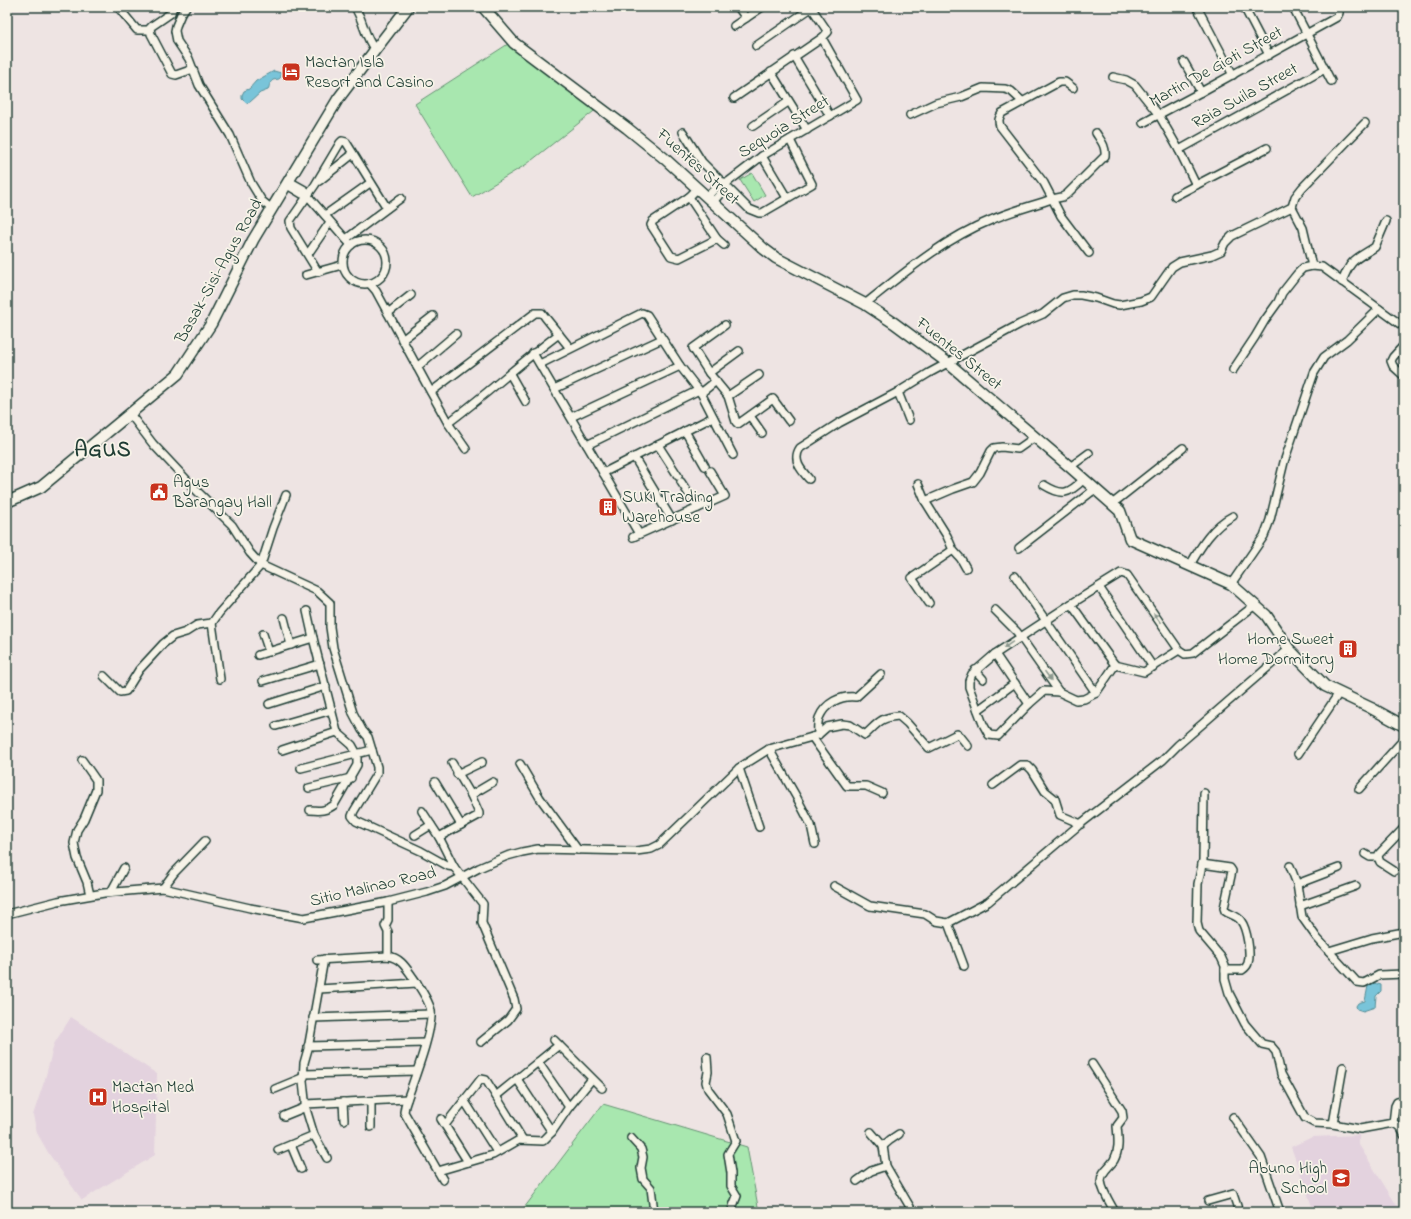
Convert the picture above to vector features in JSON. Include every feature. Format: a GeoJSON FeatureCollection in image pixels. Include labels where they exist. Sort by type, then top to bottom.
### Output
{"type":"FeatureCollection","features":[{"type":"Feature","properties":{"kind":"street"},"geometry":{"type":"LineString","coordinates":[[118,7],[137,30],[150,30]]}},
{"type":"Feature","properties":{"kind":"street"},"geometry":{"type":"LineString","coordinates":[[150,30],[152,26],[171,13],[173,7]]}},
{"type":"Feature","properties":{"kind":"street"},"geometry":{"type":"LineString","coordinates":[[186,7],[181,14],[175,31],[177,41],[189,59],[199,85],[230,135],[253,188],[262,201],[272,209]]}},
{"type":"Feature","properties":{"kind":"street","name":"Basak-Sisi-Agus Road"},"geometry":{"type":"LineString","coordinates":[[7,502],[41,487],[178,374],[211,324],[253,240],[338,100],[408,7]]}},
{"type":"Feature","properties":{"kind":"street","name":"Fuentes Street"},"geometry":{"type":"LineString","coordinates":[[484,7],[514,43],[627,128],[664,158],[776,258],[866,304],[948,363],[1112,504],[1120,512],[1130,539],[1231,584],[1266,616],[1289,649],[1325,686],[1404,726]]}},
{"type":"Feature","properties":{"kind":"street"},"geometry":{"type":"LineString","coordinates":[[738,7],[746,18]]}},
{"type":"Feature","properties":{"kind":"street"},"geometry":{"type":"LineString","coordinates":[[734,26],[762,7]]}},
{"type":"Feature","properties":{"kind":"street"},"geometry":{"type":"LineString","coordinates":[[734,98],[822,38],[828,32],[811,7],[756,46]]}},
{"type":"Feature","properties":{"kind":"street"},"geometry":{"type":"LineString","coordinates":[[1197,7],[1233,75]]}},
{"type":"Feature","properties":{"kind":"street"},"geometry":{"type":"LineString","coordinates":[[1244,7],[1269,55]]}},
{"type":"Feature","properties":{"kind":"street"},"geometry":{"type":"LineString","coordinates":[[1293,7],[1331,81]]}},
{"type":"Feature","properties":{"kind":"street","name":"Martin De Gioti Street"},"geometry":{"type":"LineString","coordinates":[[1143,123],[1337,17],[1339,8]]}},
{"type":"Feature","properties":{"kind":"street"},"geometry":{"type":"LineString","coordinates":[[357,11],[363,23],[368,41],[375,50]]}},
{"type":"Feature","properties":{"kind":"street"},"geometry":{"type":"LineString","coordinates":[[150,30],[164,62],[172,74],[176,75],[193,69]]}},
{"type":"Feature","properties":{"kind":"street","name":"Sequoia Street"},"geometry":{"type":"LineString","coordinates":[[710,199],[725,183],[762,156],[858,100],[822,38]]}},
{"type":"Feature","properties":{"kind":"street"},"geometry":{"type":"LineString","coordinates":[[794,56],[830,116]]}},
{"type":"Feature","properties":{"kind":"street"},"geometry":{"type":"LineString","coordinates":[[1184,62],[1201,92]]}},
{"type":"Feature","properties":{"kind":"street","name":"Raia Suila Street"},"geometry":{"type":"LineString","coordinates":[[1179,150],[1325,69]]}},
{"type":"Feature","properties":{"kind":"street"},"geometry":{"type":"LineString","coordinates":[[771,72],[788,102],[807,130]]}},
{"type":"Feature","properties":{"kind":"street"},"geometry":{"type":"LineString","coordinates":[[1113,77],[1126,80],[1135,85],[1159,115],[1179,150],[1196,185]]}},
{"type":"Feature","properties":{"kind":"street"},"geometry":{"type":"LineString","coordinates":[[1073,88],[1065,82],[1059,82],[1002,113],[999,118],[999,122],[1000,126],[1044,184],[1061,216],[1089,253]]}},
{"type":"Feature","properties":{"kind":"street"},"geometry":{"type":"LineString","coordinates":[[910,115],[936,103],[961,97],[983,88],[1005,89],[1011,91],[1023,102]]}},
{"type":"Feature","properties":{"kind":"street"},"geometry":{"type":"LineString","coordinates":[[753,126],[788,102]]}},
{"type":"Feature","properties":{"kind":"street"},"geometry":{"type":"LineString","coordinates":[[1312,266],[1303,228],[1292,207],[1295,197],[1365,123]]}},
{"type":"Feature","properties":{"kind":"street"},"geometry":{"type":"LineString","coordinates":[[683,132],[702,162],[725,183],[749,209],[759,213],[762,213],[812,184],[790,140]]}},
{"type":"Feature","properties":{"kind":"street"},"geometry":{"type":"LineString","coordinates":[[866,304],[910,268],[969,230],[991,220],[1066,195],[1094,166],[1104,159],[1106,150],[1103,142],[1096,133]]}},
{"type":"Feature","properties":{"kind":"street"},"geometry":{"type":"LineString","coordinates":[[318,272],[290,224],[290,221],[315,185],[342,141],[346,142],[386,208]]}},
{"type":"Feature","properties":{"kind":"street"},"geometry":{"type":"LineString","coordinates":[[1175,196],[1267,148]]}},
{"type":"Feature","properties":{"kind":"street"},"geometry":{"type":"LineString","coordinates":[[315,185],[353,154]]}},
{"type":"Feature","properties":{"kind":"street"},"geometry":{"type":"LineString","coordinates":[[762,156],[787,198]]}},
{"type":"Feature","properties":{"kind":"street"},"geometry":{"type":"LineString","coordinates":[[288,183],[305,190],[307,196],[348,242],[366,240],[376,242],[383,250],[387,260],[385,270],[379,279],[370,284],[359,284],[352,281],[342,265],[348,242],[386,208],[401,198]]}},
{"type":"Feature","properties":{"kind":"street"},"geometry":{"type":"LineString","coordinates":[[325,215],[370,183]]}},
{"type":"Feature","properties":{"kind":"street"},"geometry":{"type":"LineString","coordinates":[[698,188],[689,197],[653,221],[651,225],[652,229],[671,256],[675,258],[679,258],[717,239]]}},
{"type":"Feature","properties":{"kind":"street"},"geometry":{"type":"LineString","coordinates":[[689,197],[717,239],[724,245]]}},
{"type":"Feature","properties":{"kind":"street"},"geometry":{"type":"LineString","coordinates":[[809,479],[801,470],[797,462],[798,451],[800,448],[839,423],[898,392],[929,372],[1020,324],[1044,314],[1063,298],[1073,295],[1081,295],[1120,305],[1141,301],[1151,297],[1172,267],[1180,262],[1212,255],[1221,251],[1225,243],[1232,236],[1292,207]]}},
{"type":"Feature","properties":{"kind":"street"},"geometry":{"type":"LineString","coordinates":[[1342,282],[1347,267],[1366,251],[1375,247],[1386,221]]}},
{"type":"Feature","properties":{"kind":"street"},"geometry":{"type":"LineString","coordinates":[[308,254],[330,222]]}},
{"type":"Feature","properties":{"kind":"street"},"geometry":{"type":"LineString","coordinates":[[306,275],[342,265]]}},
{"type":"Feature","properties":{"kind":"street"},"geometry":{"type":"LineString","coordinates":[[1232,370],[1278,302],[1282,293],[1303,268],[1312,266],[1322,267],[1404,327]]}},
{"type":"Feature","properties":{"kind":"street"},"geometry":{"type":"LineString","coordinates":[[370,284],[376,291],[416,367],[448,423],[466,449]]}},
{"type":"Feature","properties":{"kind":"street"},"geometry":{"type":"LineString","coordinates":[[388,313],[411,295]]}},
{"type":"Feature","properties":{"kind":"street"},"geometry":{"type":"LineString","coordinates":[[1231,584],[1264,536],[1270,520],[1284,462],[1314,373],[1324,357],[1347,340],[1379,309]]}},
{"type":"Feature","properties":{"kind":"street"},"geometry":{"type":"LineString","coordinates":[[431,392],[535,313],[542,313],[570,348]]}},
{"type":"Feature","properties":{"kind":"street"},"geometry":{"type":"LineString","coordinates":[[540,364],[642,313],[650,318],[680,366],[700,391],[733,455]]}},
{"type":"Feature","properties":{"kind":"street"},"geometry":{"type":"LineString","coordinates":[[402,340],[433,316]]}},
{"type":"Feature","properties":{"kind":"street"},"geometry":{"type":"LineString","coordinates":[[725,325],[693,348],[709,373],[728,396],[736,422],[738,424],[773,399],[789,421]]}},
{"type":"Feature","properties":{"kind":"street"},"geometry":{"type":"LineString","coordinates":[[416,367],[456,334]]}},
{"type":"Feature","properties":{"kind":"street"},"geometry":{"type":"LineString","coordinates":[[448,423],[510,374],[533,353],[559,334]]}},
{"type":"Feature","properties":{"kind":"street"},"geometry":{"type":"LineString","coordinates":[[554,389],[662,339]]}},
{"type":"Feature","properties":{"kind":"street"},"geometry":{"type":"LineString","coordinates":[[1404,344],[1393,358],[1392,362],[1404,376]]}},
{"type":"Feature","properties":{"kind":"street"},"geometry":{"type":"LineString","coordinates":[[709,373],[739,351]]}},
{"type":"Feature","properties":{"kind":"street"},"geometry":{"type":"LineString","coordinates":[[533,353],[603,473],[636,535],[725,496],[685,431]]}},
{"type":"Feature","properties":{"kind":"street"},"geometry":{"type":"LineString","coordinates":[[571,417],[680,366]]}},
{"type":"Feature","properties":{"kind":"street"},"geometry":{"type":"LineString","coordinates":[[510,374],[526,402]]}},
{"type":"Feature","properties":{"kind":"street"},"geometry":{"type":"LineString","coordinates":[[728,396],[758,375]]}},
{"type":"Feature","properties":{"kind":"street"},"geometry":{"type":"LineString","coordinates":[[587,445],[700,391],[716,381]]}},
{"type":"Feature","properties":{"kind":"street"},"geometry":{"type":"LineString","coordinates":[[898,392],[909,420]]}},
{"type":"Feature","properties":{"kind":"street"},"geometry":{"type":"LineString","coordinates":[[130,414],[153,444],[198,492],[232,525],[250,553],[261,566],[317,591],[330,603],[330,627],[333,648],[353,713],[362,730],[368,737],[377,767],[376,774],[354,810],[352,816],[356,820],[421,851],[448,866],[454,867]]}},
{"type":"Feature","properties":{"kind":"street"},"geometry":{"type":"LineString","coordinates":[[750,416],[762,433]]}},
{"type":"Feature","properties":{"kind":"street"},"geometry":{"type":"LineString","coordinates":[[603,473],[713,417]]}},
{"type":"Feature","properties":{"kind":"street"},"geometry":{"type":"LineString","coordinates":[[925,501],[947,491],[973,482],[994,448],[1002,447],[1018,449],[1035,437]]}},
{"type":"Feature","properties":{"kind":"street"},"geometry":{"type":"LineString","coordinates":[[658,445],[698,508]]}},
{"type":"Feature","properties":{"kind":"street"},"geometry":{"type":"LineString","coordinates":[[1112,504],[1183,448]]}},
{"type":"Feature","properties":{"kind":"street"},"geometry":{"type":"LineString","coordinates":[[1070,467],[1090,453]]}},
{"type":"Feature","properties":{"kind":"street"},"geometry":{"type":"LineString","coordinates":[[634,457],[672,520]]}},
{"type":"Feature","properties":{"kind":"street"},"geometry":{"type":"LineString","coordinates":[[1044,485],[1055,492],[1066,492],[1076,487],[1084,479]]}},
{"type":"Feature","properties":{"kind":"street"},"geometry":{"type":"LineString","coordinates":[[918,484],[925,501],[947,536],[953,550],[961,559],[966,568]]}},
{"type":"Feature","properties":{"kind":"street"},"geometry":{"type":"LineString","coordinates":[[1019,548],[1095,489]]}},
{"type":"Feature","properties":{"kind":"street"},"geometry":{"type":"LineString","coordinates":[[220,679],[212,623],[219,613],[261,566],[273,528],[286,495]]}},
{"type":"Feature","properties":{"kind":"street"},"geometry":{"type":"LineString","coordinates":[[1190,565],[1201,545],[1208,537],[1227,519],[1233,516]]}},
{"type":"Feature","properties":{"kind":"street"},"geometry":{"type":"LineString","coordinates":[[928,603],[912,578],[953,550]]}},
{"type":"Feature","properties":{"kind":"street"},"geometry":{"type":"LineString","coordinates":[[1115,665],[1096,693],[1084,699],[1076,700],[1059,692],[1044,691],[998,736],[989,735],[983,724],[969,687],[969,680],[975,670],[995,654],[1121,573],[1126,575],[1179,650],[1185,654],[1192,653],[1255,605]]}},
{"type":"Feature","properties":{"kind":"street"},"geometry":{"type":"LineString","coordinates":[[1015,576],[1096,693]]}},
{"type":"Feature","properties":{"kind":"street"},"geometry":{"type":"LineString","coordinates":[[1099,587],[1153,667]]}},
{"type":"Feature","properties":{"kind":"street"},"geometry":{"type":"LineString","coordinates":[[1071,604],[1115,665],[1144,672],[1179,650]]}},
{"type":"Feature","properties":{"kind":"street"},"geometry":{"type":"LineString","coordinates":[[995,610],[1020,637],[1059,692]]}},
{"type":"Feature","properties":{"kind":"street"},"geometry":{"type":"LineString","coordinates":[[307,611],[338,732],[352,745],[357,754],[357,765],[351,778],[334,805],[320,811],[310,810]]}},
{"type":"Feature","properties":{"kind":"street"},"geometry":{"type":"LineString","coordinates":[[284,618],[291,645]]}},
{"type":"Feature","properties":{"kind":"street"},"geometry":{"type":"LineString","coordinates":[[104,676],[120,692],[124,692],[144,664],[173,636],[186,632],[197,625],[212,623]]}},
{"type":"Feature","properties":{"kind":"street"},"geometry":{"type":"LineString","coordinates":[[263,634],[269,652]]}},
{"type":"Feature","properties":{"kind":"street"},"geometry":{"type":"LineString","coordinates":[[258,655],[313,638]]}},
{"type":"Feature","properties":{"kind":"street"},"geometry":{"type":"LineString","coordinates":[[834,886],[870,906],[925,914],[936,921],[948,923],[988,902],[1081,824],[1163,760],[1178,745],[1289,649]]}},
{"type":"Feature","properties":{"kind":"street"},"geometry":{"type":"LineString","coordinates":[[995,654],[1029,704]]}},
{"type":"Feature","properties":{"kind":"street"},"geometry":{"type":"LineString","coordinates":[[263,681],[320,664]]}},
{"type":"Feature","properties":{"kind":"street"},"geometry":{"type":"LineString","coordinates":[[975,670],[983,679]]}},
{"type":"Feature","properties":{"kind":"street"},"geometry":{"type":"LineString","coordinates":[[881,674],[856,696],[843,697],[833,702],[819,719],[815,736],[847,786],[866,786],[882,793]]}},
{"type":"Feature","properties":{"kind":"street"},"geometry":{"type":"LineString","coordinates":[[978,710],[1015,683]]}},
{"type":"Feature","properties":{"kind":"street"},"geometry":{"type":"LineString","coordinates":[[269,704],[326,686]]}},
{"type":"Feature","properties":{"kind":"street"},"geometry":{"type":"LineString","coordinates":[[1298,754],[1339,693]]}},
{"type":"Feature","properties":{"kind":"street"},"geometry":{"type":"LineString","coordinates":[[276,726],[332,710]]}},
{"type":"Feature","properties":{"kind":"street","name":"Sitio Malinao Road"},"geometry":{"type":"LineString","coordinates":[[7,914],[58,901],[90,895],[163,888],[250,908],[304,918],[388,902],[427,892],[446,886],[479,868],[507,856],[522,852],[538,850],[636,851],[651,849],[659,845],[739,768],[769,749],[815,736],[827,728],[842,724],[850,725],[865,735],[882,719],[899,716],[929,748],[957,734],[968,746]]}},
{"type":"Feature","properties":{"kind":"street"},"geometry":{"type":"LineString","coordinates":[[282,750],[338,732]]}},
{"type":"Feature","properties":{"kind":"street"},"geometry":{"type":"LineString","coordinates":[[1359,789],[1404,739]]}},
{"type":"Feature","properties":{"kind":"street"},"geometry":{"type":"LineString","coordinates":[[769,749],[798,798],[811,825],[816,844]]}},
{"type":"Feature","properties":{"kind":"street"},"geometry":{"type":"LineString","coordinates":[[301,768],[372,750]]}},
{"type":"Feature","properties":{"kind":"street"},"geometry":{"type":"LineString","coordinates":[[82,760],[96,780],[96,790],[84,819],[77,830],[74,843],[77,858],[87,882],[90,895]]}},
{"type":"Feature","properties":{"kind":"street"},"geometry":{"type":"LineString","coordinates":[[457,774],[482,762]]}},
{"type":"Feature","properties":{"kind":"street"},"geometry":{"type":"LineString","coordinates":[[439,837],[479,815],[480,813],[452,763]]}},
{"type":"Feature","properties":{"kind":"street"},"geometry":{"type":"LineString","coordinates":[[520,764],[540,798],[578,850]]}},
{"type":"Feature","properties":{"kind":"street"},"geometry":{"type":"LineString","coordinates":[[993,785],[1020,765],[1027,765],[1032,770],[1045,791],[1055,799],[1060,815],[1081,824]]}},
{"type":"Feature","properties":{"kind":"street"},"geometry":{"type":"LineString","coordinates":[[739,768],[759,827]]}},
{"type":"Feature","properties":{"kind":"street"},"geometry":{"type":"LineString","coordinates":[[309,788],[351,778]]}},
{"type":"Feature","properties":{"kind":"street"},"geometry":{"type":"LineString","coordinates":[[435,782],[461,825]]}},
{"type":"Feature","properties":{"kind":"street"},"geometry":{"type":"LineString","coordinates":[[471,795],[493,782]]}},
{"type":"Feature","properties":{"kind":"street"},"geometry":{"type":"LineString","coordinates":[[1204,793],[1204,834],[1202,864],[1198,884],[1197,923],[1199,931],[1221,957],[1225,966],[1225,980],[1229,993],[1245,1024],[1262,1044],[1271,1046],[1276,1052],[1281,1074],[1305,1118],[1314,1123],[1334,1124],[1360,1129],[1393,1123],[1398,1125],[1404,1135]]}},
{"type":"Feature","properties":{"kind":"street"},"geometry":{"type":"LineString","coordinates":[[422,811],[439,837],[454,867],[483,904],[482,924],[514,999],[516,1009],[508,1020],[481,1042]]}},
{"type":"Feature","properties":{"kind":"street"},"geometry":{"type":"LineString","coordinates":[[415,835],[431,825]]}},
{"type":"Feature","properties":{"kind":"street"},"geometry":{"type":"LineString","coordinates":[[1378,857],[1379,854],[1404,828]]}},
{"type":"Feature","properties":{"kind":"street"},"geometry":{"type":"LineString","coordinates":[[163,888],[174,873],[205,840]]}},
{"type":"Feature","properties":{"kind":"street"},"geometry":{"type":"LineString","coordinates":[[1365,854],[1370,857],[1378,857]]}},
{"type":"Feature","properties":{"kind":"street"},"geometry":{"type":"LineString","coordinates":[[1378,857],[1380,862],[1394,871]]}},
{"type":"Feature","properties":{"kind":"street"},"geometry":{"type":"LineString","coordinates":[[1202,864],[1230,868],[1232,871],[1224,908],[1225,911],[1240,920],[1245,927],[1247,936],[1248,965],[1242,970],[1225,970]]}},
{"type":"Feature","properties":{"kind":"street"},"geometry":{"type":"LineString","coordinates":[[1290,866],[1297,884],[1302,917],[1317,938],[1357,982],[1364,983],[1379,975],[1404,974]]}},
{"type":"Feature","properties":{"kind":"street"},"geometry":{"type":"LineString","coordinates":[[111,892],[124,868]]}},
{"type":"Feature","properties":{"kind":"street"},"geometry":{"type":"LineString","coordinates":[[1297,884],[1339,868]]}},
{"type":"Feature","properties":{"kind":"street"},"geometry":{"type":"LineString","coordinates":[[1300,906],[1356,886]]}},
{"type":"Feature","properties":{"kind":"street"},"geometry":{"type":"LineString","coordinates":[[388,902],[388,920],[385,926],[388,932],[388,956]]}},
{"type":"Feature","properties":{"kind":"street"},"geometry":{"type":"LineString","coordinates":[[948,923],[964,966]]}},
{"type":"Feature","properties":{"kind":"street"},"geometry":{"type":"LineString","coordinates":[[1329,951],[1372,938],[1404,932]]}},
{"type":"Feature","properties":{"kind":"street"},"geometry":{"type":"LineString","coordinates":[[327,1158],[314,1136],[306,1105],[304,1076],[304,1063],[319,989],[321,960],[388,956],[395,957],[402,962],[417,983],[431,1011],[430,1026],[404,1112],[443,1180]]}},
{"type":"Feature","properties":{"kind":"street"},"geometry":{"type":"LineString","coordinates":[[319,989],[417,983]]}},
{"type":"Feature","properties":{"kind":"street"},"geometry":{"type":"LineString","coordinates":[[314,1018],[431,1014]]}},
{"type":"Feature","properties":{"kind":"street"},"geometry":{"type":"LineString","coordinates":[[308,1046],[425,1043]]}},
{"type":"Feature","properties":{"kind":"street"},"geometry":{"type":"LineString","coordinates":[[496,1096],[538,1062],[557,1043],[602,1088]]}},
{"type":"Feature","properties":{"kind":"street"},"geometry":{"type":"LineString","coordinates":[[706,1057],[708,1072],[706,1082],[708,1088],[727,1114],[736,1141],[728,1154],[731,1173],[731,1186],[737,1196],[736,1202],[732,1206],[732,1212]]}},
{"type":"Feature","properties":{"kind":"street"},"geometry":{"type":"LineString","coordinates":[[538,1062],[569,1107]]}},
{"type":"Feature","properties":{"kind":"street"},"geometry":{"type":"LineString","coordinates":[[1092,1064],[1122,1111],[1123,1118],[1117,1126],[1119,1146],[1114,1160],[1104,1172],[1101,1180],[1106,1196],[1115,1212]]}},
{"type":"Feature","properties":{"kind":"street"},"geometry":{"type":"LineString","coordinates":[[1334,1124],[1343,1066]]}},
{"type":"Feature","properties":{"kind":"street"},"geometry":{"type":"LineString","coordinates":[[275,1090],[304,1076],[416,1071]]}},
{"type":"Feature","properties":{"kind":"street"},"geometry":{"type":"LineString","coordinates":[[468,1162],[443,1122],[481,1079],[486,1080],[523,1140]]}},
{"type":"Feature","properties":{"kind":"street"},"geometry":{"type":"LineString","coordinates":[[517,1079],[552,1132]]}},
{"type":"Feature","properties":{"kind":"street"},"geometry":{"type":"LineString","coordinates":[[438,1171],[497,1152],[519,1140],[542,1141],[552,1132],[569,1107],[592,1079]]}},
{"type":"Feature","properties":{"kind":"street"},"geometry":{"type":"LineString","coordinates":[[284,1116],[306,1105],[407,1099]]}},
{"type":"Feature","properties":{"kind":"street"},"geometry":{"type":"LineString","coordinates":[[464,1100],[497,1152]]}},
{"type":"Feature","properties":{"kind":"street"},"geometry":{"type":"LineString","coordinates":[[1393,1123],[1395,1106],[1397,1102],[1404,1100]]}},
{"type":"Feature","properties":{"kind":"street"},"geometry":{"type":"LineString","coordinates":[[371,1101],[371,1127]]}},
{"type":"Feature","properties":{"kind":"street"},"geometry":{"type":"LineString","coordinates":[[343,1102],[344,1120]]}},
{"type":"Feature","properties":{"kind":"street"},"geometry":{"type":"LineString","coordinates":[[1233,1117],[1261,1157],[1280,1212]]}},
{"type":"Feature","properties":{"kind":"street"},"geometry":{"type":"LineString","coordinates":[[871,1132],[883,1146],[886,1166],[913,1212]]}},
{"type":"Feature","properties":{"kind":"street"},"geometry":{"type":"LineString","coordinates":[[883,1146],[899,1134]]}},
{"type":"Feature","properties":{"kind":"street"},"geometry":{"type":"LineString","coordinates":[[278,1150],[314,1136]]}},
{"type":"Feature","properties":{"kind":"street"},"geometry":{"type":"LineString","coordinates":[[631,1138],[640,1149],[643,1157],[641,1168],[643,1179],[651,1188],[654,1212]]}},
{"type":"Feature","properties":{"kind":"street"},"geometry":{"type":"LineString","coordinates":[[291,1145],[301,1169]]}},
{"type":"Feature","properties":{"kind":"street"},"geometry":{"type":"LineString","coordinates":[[857,1181],[871,1172],[886,1166]]}},
{"type":"Feature","properties":{"kind":"street"},"geometry":{"type":"LineString","coordinates":[[1208,1201],[1233,1194],[1239,1212]]}},
{"type":"Feature","properties":{"kind":"shaded area","name":"Mactan Med Hospital"},"geometry":{"type":"Polygon","coordinates":[[[71,1017],[157,1074],[155,1155],[82,1200],[49,1154],[37,1133],[33,1115],[45,1079],[54,1044],[71,1017]]]}},
{"type":"Feature","properties":{"kind":"shaded area","name":"Abuno High School"},"geometry":{"type":"Polygon","coordinates":[[[1359,1135],[1359,1145],[1401,1212],[1314,1212],[1291,1147],[1312,1137],[1359,1135]]]}},
{"type":"Feature","properties":{"kind":"green space"},"geometry":{"type":"Polygon","coordinates":[[[508,44],[519,54],[598,108],[527,164],[472,197],[415,104],[508,44]]]}},
{"type":"Feature","properties":{"kind":"green space"},"geometry":{"type":"Polygon","coordinates":[[[752,173],[765,195],[754,202],[740,180],[752,173]]]}},
{"type":"Feature","properties":{"kind":"green space"},"geometry":{"type":"Polygon","coordinates":[[[603,1104],[747,1147],[759,1212],[521,1212],[603,1104]]]}},
{"type":"Feature","properties":{"kind":"water"},"geometry":{"type":"Polygon","coordinates":[[[274,71],[281,73],[281,77],[270,83],[268,90],[260,93],[250,102],[246,103],[242,99],[244,91],[249,89],[256,81],[274,71]]]}},
{"type":"Feature","properties":{"kind":"water"},"geometry":{"type":"Polygon","coordinates":[[[1374,983],[1381,985],[1381,991],[1376,996],[1375,1007],[1363,1011],[1357,1009],[1356,1006],[1358,1003],[1365,1001],[1368,986],[1374,983]]]}},
{"type":"Feature","properties":{"kind":"place","name":"Mactan Isla Resort and Casino"},"geometry":{"type":"Point","coordinates":[291,72]}},
{"type":"Feature","properties":{"kind":"place","name":"Agus Barangay Hall"},"geometry":{"type":"Point","coordinates":[159,492]}},
{"type":"Feature","properties":{"kind":"place","name":"SUKI Trading Warehouse"},"geometry":{"type":"Point","coordinates":[608,507]}},
{"type":"Feature","properties":{"kind":"place","name":"Home Sweet Home Dormitory"},"geometry":{"type":"Point","coordinates":[1348,649]}},
{"type":"Feature","properties":{"kind":"place","name":"Mactan Med Hospital"},"geometry":{"type":"Point","coordinates":[98,1097]}},
{"type":"Feature","properties":{"kind":"place","name":"Abuno High School"},"geometry":{"type":"Point","coordinates":[1341,1178]}},
{"type":"Feature","properties":{"kind":"district","name":"AGUS"},"geometry":{"type":"Point","coordinates":[103,451]}}]}
